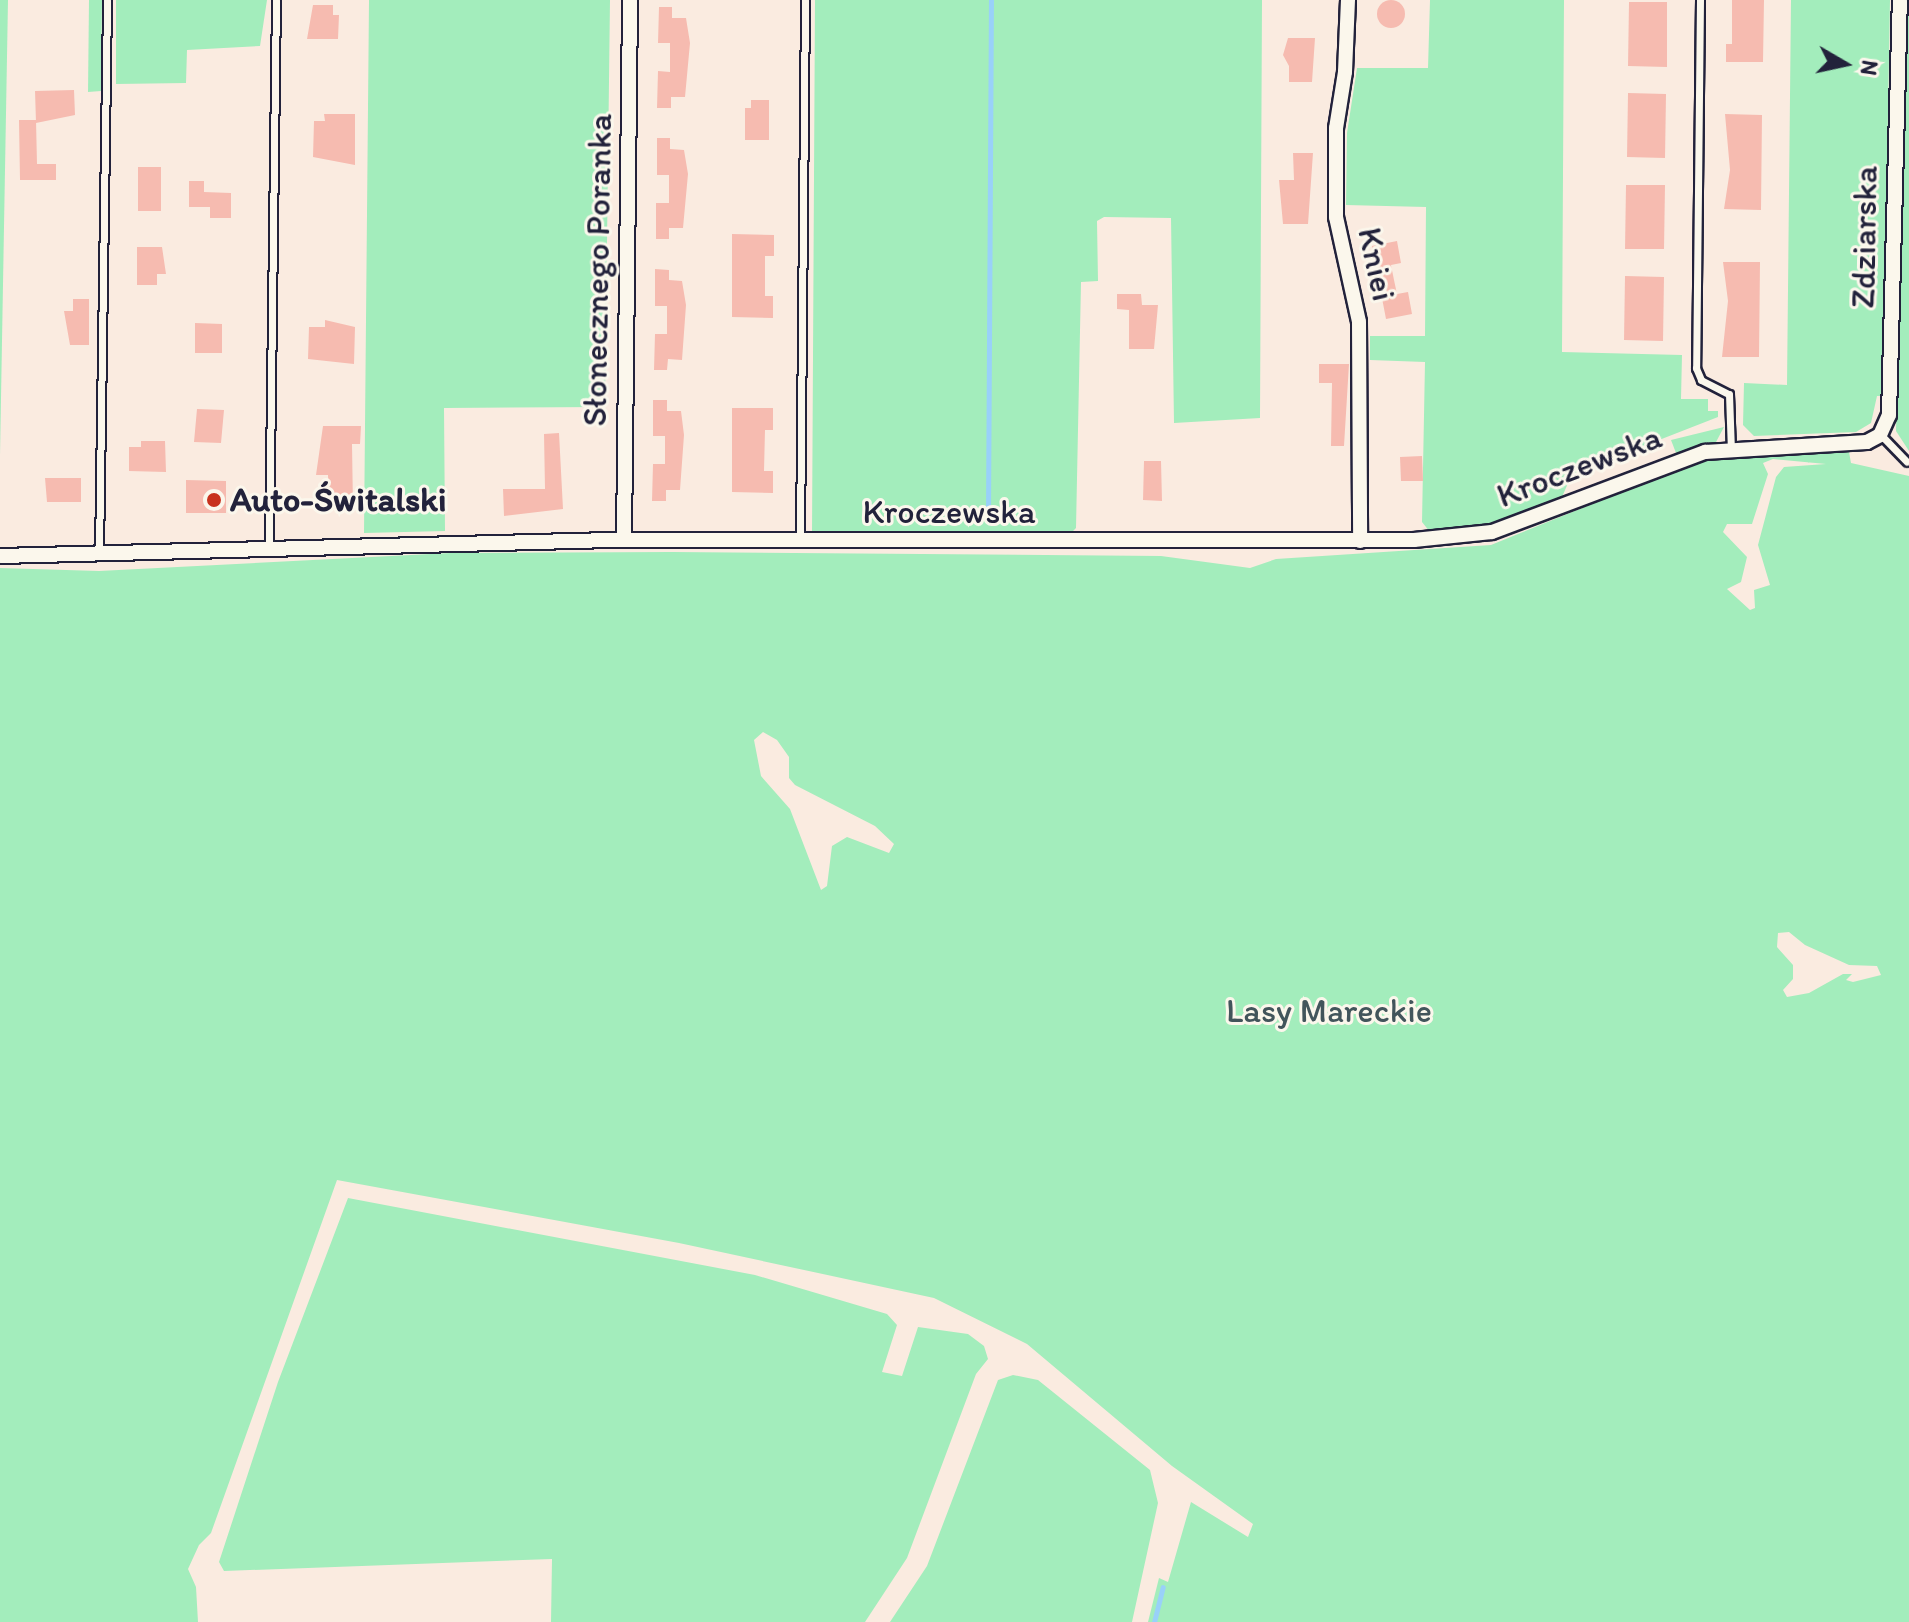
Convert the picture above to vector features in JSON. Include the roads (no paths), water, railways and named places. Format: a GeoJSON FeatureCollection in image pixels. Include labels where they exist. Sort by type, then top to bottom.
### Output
{"type":"FeatureCollection","features":[{"type":"Feature","properties":{"kind":"street","name":"Słonecznego Poranka"},"geometry":{"type":"LineString","coordinates":[[624,540],[630,0]]}},
{"type":"Feature","properties":{"kind":"street","name":"Kniei"},"geometry":{"type":"LineString","coordinates":[[1348,0],[1345,72],[1336,128],[1336,217],[1359,322],[1360,541]]}},
{"type":"Feature","properties":{"kind":"street","name":"Zdziarska"},"geometry":{"type":"LineString","coordinates":[[1880,435],[1890,400],[1900,0]]}},
{"type":"Feature","properties":{"kind":"street","name":"Kroczewska"},"geometry":{"type":"LineString","coordinates":[[0,556],[624,540],[1360,541],[1492,532],[1690,455],[1731,450],[1856,445],[1880,435]]}},
{"type":"Feature","properties":{"kind":"lane"},"geometry":{"type":"LineString","coordinates":[[99,555],[107,0]]}},
{"type":"Feature","properties":{"kind":"lane"},"geometry":{"type":"LineString","coordinates":[[269,547],[276,0]]}},
{"type":"Feature","properties":{"kind":"lane"},"geometry":{"type":"LineString","coordinates":[[800,542],[805,0]]}},
{"type":"Feature","properties":{"kind":"lane"},"geometry":{"type":"LineString","coordinates":[[1700,0],[1696,368],[1701,380],[1729,394],[1731,450]]}},
{"type":"Feature","properties":{"kind":"lane"},"geometry":{"type":"LineString","coordinates":[[1880,435],[1907,462]]}},
{"type":"Feature","properties":{"kind":"waterway"},"geometry":{"type":"LineString","coordinates":[[988,516],[991,0]]}},
{"type":"Feature","properties":{"kind":"waterway"},"geometry":{"type":"LineString","coordinates":[[1154,1622],[1163,1587]]}},
{"type":"Feature","properties":{"kind":"place","name":"Auto-Świtalski"},"geometry":{"type":"Point","coordinates":[214,500]}},
{"type":"Feature","properties":{"kind":"park label","name":"Lasy Mareckie"},"geometry":{"type":"Point","coordinates":[1329,1011]}}]}
